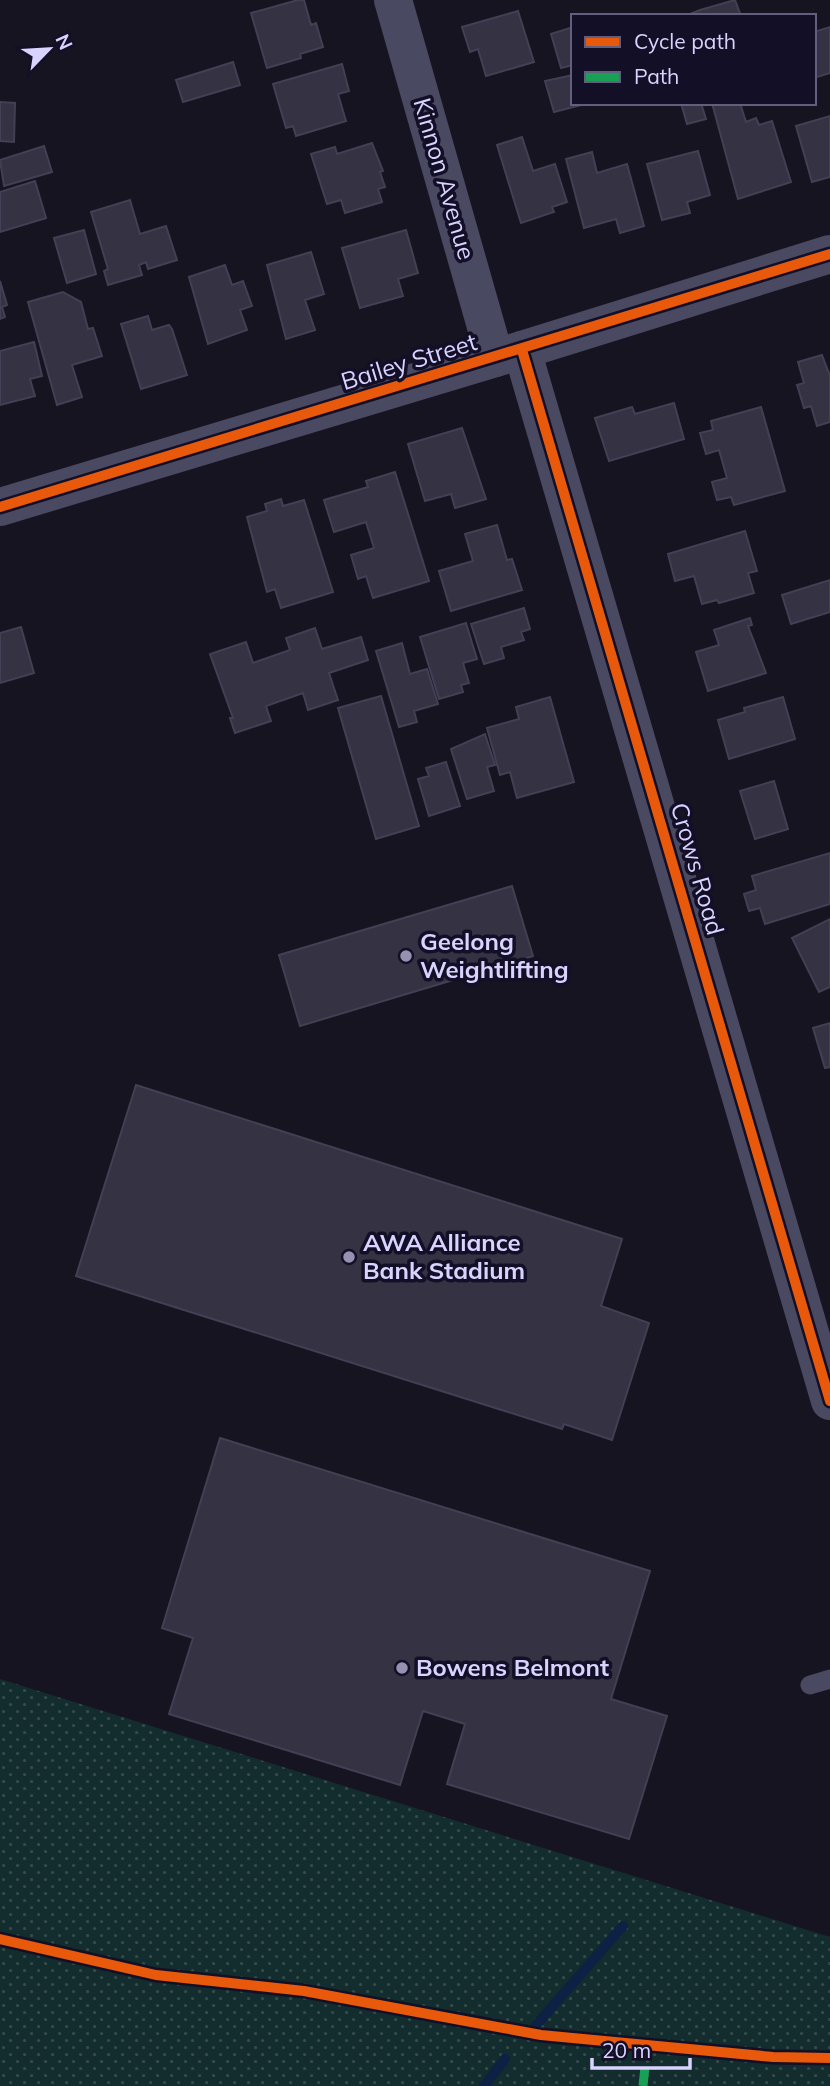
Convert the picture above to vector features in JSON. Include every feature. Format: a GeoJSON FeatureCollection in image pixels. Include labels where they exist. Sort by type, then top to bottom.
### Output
{"type":"FeatureCollection","features":[{"type":"Feature","properties":{"kind":"street","name":"Kinnon Avenue"},"geometry":{"type":"LineString","coordinates":[[393,0],[509,354]]}},
{"type":"Feature","properties":{"kind":"street","name":"Bailey Street"},"geometry":{"type":"LineString","coordinates":[[0,507],[830,254]]}},
{"type":"Feature","properties":{"kind":"street","name":"Crows Road"},"geometry":{"type":"LineString","coordinates":[[509,354],[830,1401]]}},
{"type":"Feature","properties":{"kind":"lane"},"geometry":{"type":"LineString","coordinates":[[810,1685],[830,1679]]}},
{"type":"Feature","properties":{"kind":"green space"},"geometry":{"type":"Polygon","coordinates":[[[0,1679],[830,1937],[830,2086],[0,2086],[0,1679]]]}},
{"type":"Feature","properties":{"kind":"building"},"geometry":{"type":"Polygon","coordinates":[[[304,0],[311,25],[316,23],[323,47],[300,54],[301,58],[267,68],[251,13],[304,0]]]}},
{"type":"Feature","properties":{"kind":"building"},"geometry":{"type":"Polygon","coordinates":[[[735,0],[740,14],[690,14],[735,0]]]}},
{"type":"Feature","properties":{"kind":"building"},"geometry":{"type":"Polygon","coordinates":[[[518,11],[534,62],[486,76],[478,49],[470,52],[462,27],[518,11]]]}},
{"type":"Feature","properties":{"kind":"building"},"geometry":{"type":"Polygon","coordinates":[[[830,27],[830,73],[816,77],[816,31],[830,27]]]}},
{"type":"Feature","properties":{"kind":"building"},"geometry":{"type":"Polygon","coordinates":[[[571,28],[571,66],[561,68],[551,34],[571,28]]]}},
{"type":"Feature","properties":{"kind":"building"},"geometry":{"type":"Polygon","coordinates":[[[233,62],[240,85],[183,102],[176,80],[233,62]]]}},
{"type":"Feature","properties":{"kind":"building"},"geometry":{"type":"Polygon","coordinates":[[[342,64],[349,91],[338,94],[346,121],[296,136],[293,126],[286,128],[273,84],[342,64]]]}},
{"type":"Feature","properties":{"kind":"building"},"geometry":{"type":"Polygon","coordinates":[[[571,75],[571,105],[581,105],[554,112],[545,81],[571,75]]]}},
{"type":"Feature","properties":{"kind":"building"},"geometry":{"type":"Polygon","coordinates":[[[0,102],[15,103],[14,142],[0,141],[0,102]]]}},
{"type":"Feature","properties":{"kind":"building"},"geometry":{"type":"Polygon","coordinates":[[[682,105],[702,105],[706,119],[687,124],[682,105]]]}},
{"type":"Feature","properties":{"kind":"building"},"geometry":{"type":"Polygon","coordinates":[[[713,105],[741,105],[746,122],[756,118],[759,125],[772,121],[791,182],[738,199],[713,105]]]}},
{"type":"Feature","properties":{"kind":"building"},"geometry":{"type":"Polygon","coordinates":[[[830,116],[830,177],[812,182],[796,126],[830,116]]]}},
{"type":"Feature","properties":{"kind":"building"},"geometry":{"type":"Polygon","coordinates":[[[522,137],[533,171],[555,164],[567,202],[552,207],[554,212],[521,223],[497,145],[522,137]]]}},
{"type":"Feature","properties":{"kind":"building"},"geometry":{"type":"Polygon","coordinates":[[[372,143],[383,171],[380,172],[385,187],[378,189],[382,202],[345,213],[341,200],[327,204],[311,154],[335,147],[337,154],[372,143]]]}},
{"type":"Feature","properties":{"kind":"building"},"geometry":{"type":"Polygon","coordinates":[[[44,146],[52,172],[4,186],[0,160],[44,146]]]}},
{"type":"Feature","properties":{"kind":"building"},"geometry":{"type":"Polygon","coordinates":[[[698,151],[710,195],[687,202],[690,213],[662,220],[647,164],[698,151]]]}},
{"type":"Feature","properties":{"kind":"building"},"geometry":{"type":"Polygon","coordinates":[[[592,152],[597,173],[627,164],[644,226],[620,233],[616,219],[584,228],[566,159],[592,152]]]}},
{"type":"Feature","properties":{"kind":"building"},"geometry":{"type":"Polygon","coordinates":[[[35,181],[46,218],[0,232],[0,192],[35,181]]]}},
{"type":"Feature","properties":{"kind":"building"},"geometry":{"type":"Polygon","coordinates":[[[130,200],[140,234],[166,226],[177,260],[148,269],[146,262],[139,265],[142,275],[108,285],[104,271],[108,269],[91,212],[130,200]]]}},
{"type":"Feature","properties":{"kind":"building"},"geometry":{"type":"Polygon","coordinates":[[[84,230],[96,274],[67,283],[54,238],[84,230]]]}},
{"type":"Feature","properties":{"kind":"building"},"geometry":{"type":"Polygon","coordinates":[[[406,230],[418,273],[398,279],[403,296],[360,308],[342,248],[406,230]]]}},
{"type":"Feature","properties":{"kind":"building"},"geometry":{"type":"Polygon","coordinates":[[[311,252],[324,294],[305,300],[315,330],[286,339],[267,265],[311,252]]]}},
{"type":"Feature","properties":{"kind":"building"},"geometry":{"type":"Polygon","coordinates":[[[225,265],[232,285],[243,281],[252,306],[240,310],[247,330],[208,344],[189,277],[225,265]]]}},
{"type":"Feature","properties":{"kind":"building"},"geometry":{"type":"Polygon","coordinates":[[[0,281],[7,305],[2,307],[5,317],[0,319],[0,281]]]}},
{"type":"Feature","properties":{"kind":"building"},"geometry":{"type":"Polygon","coordinates":[[[63,292],[81,302],[88,329],[93,328],[102,356],[72,365],[82,397],[57,405],[28,302],[63,292]]]}},
{"type":"Feature","properties":{"kind":"building"},"geometry":{"type":"Polygon","coordinates":[[[148,316],[152,330],[169,325],[172,329],[187,375],[141,389],[121,324],[148,316]]]}},
{"type":"Feature","properties":{"kind":"building"},"geometry":{"type":"Polygon","coordinates":[[[34,342],[42,376],[30,379],[35,396],[0,405],[0,351],[34,342]]]}},
{"type":"Feature","properties":{"kind":"building"},"geometry":{"type":"Polygon","coordinates":[[[822,355],[830,376],[830,422],[817,426],[811,406],[804,408],[797,385],[804,383],[798,362],[822,355]]]}},
{"type":"Feature","properties":{"kind":"building"},"geometry":{"type":"Polygon","coordinates":[[[674,403],[684,439],[609,461],[595,418],[632,407],[635,414],[674,403]]]}},
{"type":"Feature","properties":{"kind":"building"},"geometry":{"type":"Polygon","coordinates":[[[761,407],[785,491],[734,505],[731,497],[717,500],[712,482],[727,478],[719,450],[706,454],[700,433],[713,430],[711,421],[761,407]]]}},
{"type":"Feature","properties":{"kind":"building"},"geometry":{"type":"Polygon","coordinates":[[[462,428],[486,499],[455,508],[451,494],[425,501],[408,444],[462,428]]]}},
{"type":"Feature","properties":{"kind":"building"},"geometry":{"type":"Polygon","coordinates":[[[395,472],[429,581],[373,598],[366,576],[358,579],[351,555],[374,548],[366,522],[334,532],[324,500],[368,487],[366,481],[395,472]]]}},
{"type":"Feature","properties":{"kind":"building"},"geometry":{"type":"Polygon","coordinates":[[[281,499],[283,506],[304,500],[333,592],[281,608],[275,589],[267,592],[247,517],[267,511],[265,504],[281,499]]]}},
{"type":"Feature","properties":{"kind":"building"},"geometry":{"type":"Polygon","coordinates":[[[497,525],[507,560],[512,559],[522,590],[451,611],[439,571],[473,561],[465,534],[497,525]]]}},
{"type":"Feature","properties":{"kind":"building"},"geometry":{"type":"Polygon","coordinates":[[[745,531],[757,571],[748,573],[754,593],[719,603],[717,600],[702,604],[694,576],[675,581],[668,554],[745,531]]]}},
{"type":"Feature","properties":{"kind":"building"},"geometry":{"type":"Polygon","coordinates":[[[830,580],[830,612],[791,624],[782,595],[830,580]]]}},
{"type":"Feature","properties":{"kind":"building"},"geometry":{"type":"Polygon","coordinates":[[[524,608],[530,629],[521,632],[524,640],[501,647],[504,658],[484,664],[471,624],[524,608]]]}},
{"type":"Feature","properties":{"kind":"building"},"geometry":{"type":"Polygon","coordinates":[[[750,618],[752,625],[748,626],[766,673],[708,691],[696,652],[719,645],[714,630],[750,618]]]}},
{"type":"Feature","properties":{"kind":"building"},"geometry":{"type":"Polygon","coordinates":[[[466,623],[477,659],[463,663],[469,683],[461,685],[463,692],[439,699],[420,637],[466,623]]]}},
{"type":"Feature","properties":{"kind":"building"},"geometry":{"type":"Polygon","coordinates":[[[21,627],[34,673],[0,683],[0,633],[21,627]]]}},
{"type":"Feature","properties":{"kind":"building"},"geometry":{"type":"Polygon","coordinates":[[[315,628],[322,649],[361,637],[368,660],[329,673],[338,700],[308,710],[303,693],[266,706],[271,721],[235,733],[230,718],[233,718],[210,654],[246,642],[253,663],[290,650],[286,638],[315,628]]]}},
{"type":"Feature","properties":{"kind":"building"},"geometry":{"type":"Polygon","coordinates":[[[402,643],[410,674],[427,669],[438,704],[414,711],[417,722],[399,727],[376,651],[402,643]]]}},
{"type":"Feature","properties":{"kind":"building"},"geometry":{"type":"Polygon","coordinates":[[[381,696],[419,826],[376,839],[338,708],[381,696]]]}},
{"type":"Feature","properties":{"kind":"building"},"geometry":{"type":"Polygon","coordinates":[[[550,697],[574,782],[517,798],[510,772],[500,775],[487,728],[519,719],[516,707],[550,697]]]}},
{"type":"Feature","properties":{"kind":"building"},"geometry":{"type":"Polygon","coordinates":[[[783,697],[795,739],[729,759],[718,720],[745,712],[744,708],[783,697]]]}},
{"type":"Feature","properties":{"kind":"building"},"geometry":{"type":"Polygon","coordinates":[[[485,734],[495,765],[487,767],[494,791],[467,799],[451,749],[485,734]]]}},
{"type":"Feature","properties":{"kind":"building"},"geometry":{"type":"Polygon","coordinates":[[[446,762],[460,806],[429,816],[418,779],[429,776],[426,768],[446,762]]]}},
{"type":"Feature","properties":{"kind":"building"},"geometry":{"type":"Polygon","coordinates":[[[774,781],[788,829],[755,839],[740,791],[774,781]]]}},
{"type":"Feature","properties":{"kind":"building"},"geometry":{"type":"Polygon","coordinates":[[[830,853],[830,904],[765,924],[760,908],[749,911],[744,894],[756,890],[752,876],[830,853]]]}},
{"type":"Feature","properties":{"kind":"building","name":"Geelong Weightlifting"},"geometry":{"type":"Polygon","coordinates":[[[512,886],[533,956],[300,1026],[279,955],[512,886]]]}},
{"type":"Feature","properties":{"kind":"building"},"geometry":{"type":"Polygon","coordinates":[[[830,919],[830,987],[819,992],[792,938],[830,919]]]}},
{"type":"Feature","properties":{"kind":"building"},"geometry":{"type":"Polygon","coordinates":[[[830,1023],[830,1067],[825,1068],[813,1028],[830,1023]]]}},
{"type":"Feature","properties":{"kind":"building","name":"AWA Alliance Bank Stadium"},"geometry":{"type":"Polygon","coordinates":[[[136,1085],[622,1239],[601,1306],[649,1323],[612,1440],[564,1424],[562,1429],[76,1276],[136,1085]]]}},
{"type":"Feature","properties":{"kind":"building","name":"Bowens Belmont"},"geometry":{"type":"Polygon","coordinates":[[[220,1438],[650,1571],[611,1699],[667,1716],[629,1839],[447,1784],[465,1724],[423,1711],[400,1785],[169,1714],[193,1638],[162,1628],[220,1438]]]}},
{"type":"Feature","properties":{"kind":"waterway"},"geometry":{"type":"LineString","coordinates":[[536,2025],[623,1926]]}},
{"type":"Feature","properties":{"kind":"waterway"},"geometry":{"type":"LineString","coordinates":[[484,2086],[505,2059]]}},
{"type":"Feature","properties":{"kind":"marked path"},"geometry":{"type":"LineString","coordinates":[[643,2086],[647,2047],[653,2047]]}},
{"type":"Feature","properties":{"kind":"cycle path"},"geometry":{"type":"LineString","coordinates":[[0,507],[830,254]]}},
{"type":"Feature","properties":{"kind":"cycle path"},"geometry":{"type":"LineString","coordinates":[[522,350],[830,1401]]}},
{"type":"Feature","properties":{"kind":"cycle path"},"geometry":{"type":"LineString","coordinates":[[0,1939],[156,1975],[304,1991],[541,2035],[773,2057],[830,2058]]}},
{"type":"Feature","properties":{"kind":"place","name":"Geelong Weightlifting"},"geometry":{"type":"Point","coordinates":[406,956]}},
{"type":"Feature","properties":{"kind":"place","name":"AWA Alliance Bank Stadium"},"geometry":{"type":"Point","coordinates":[349,1257]}},
{"type":"Feature","properties":{"kind":"place","name":"Bowens Belmont"},"geometry":{"type":"Point","coordinates":[402,1668]}}]}
